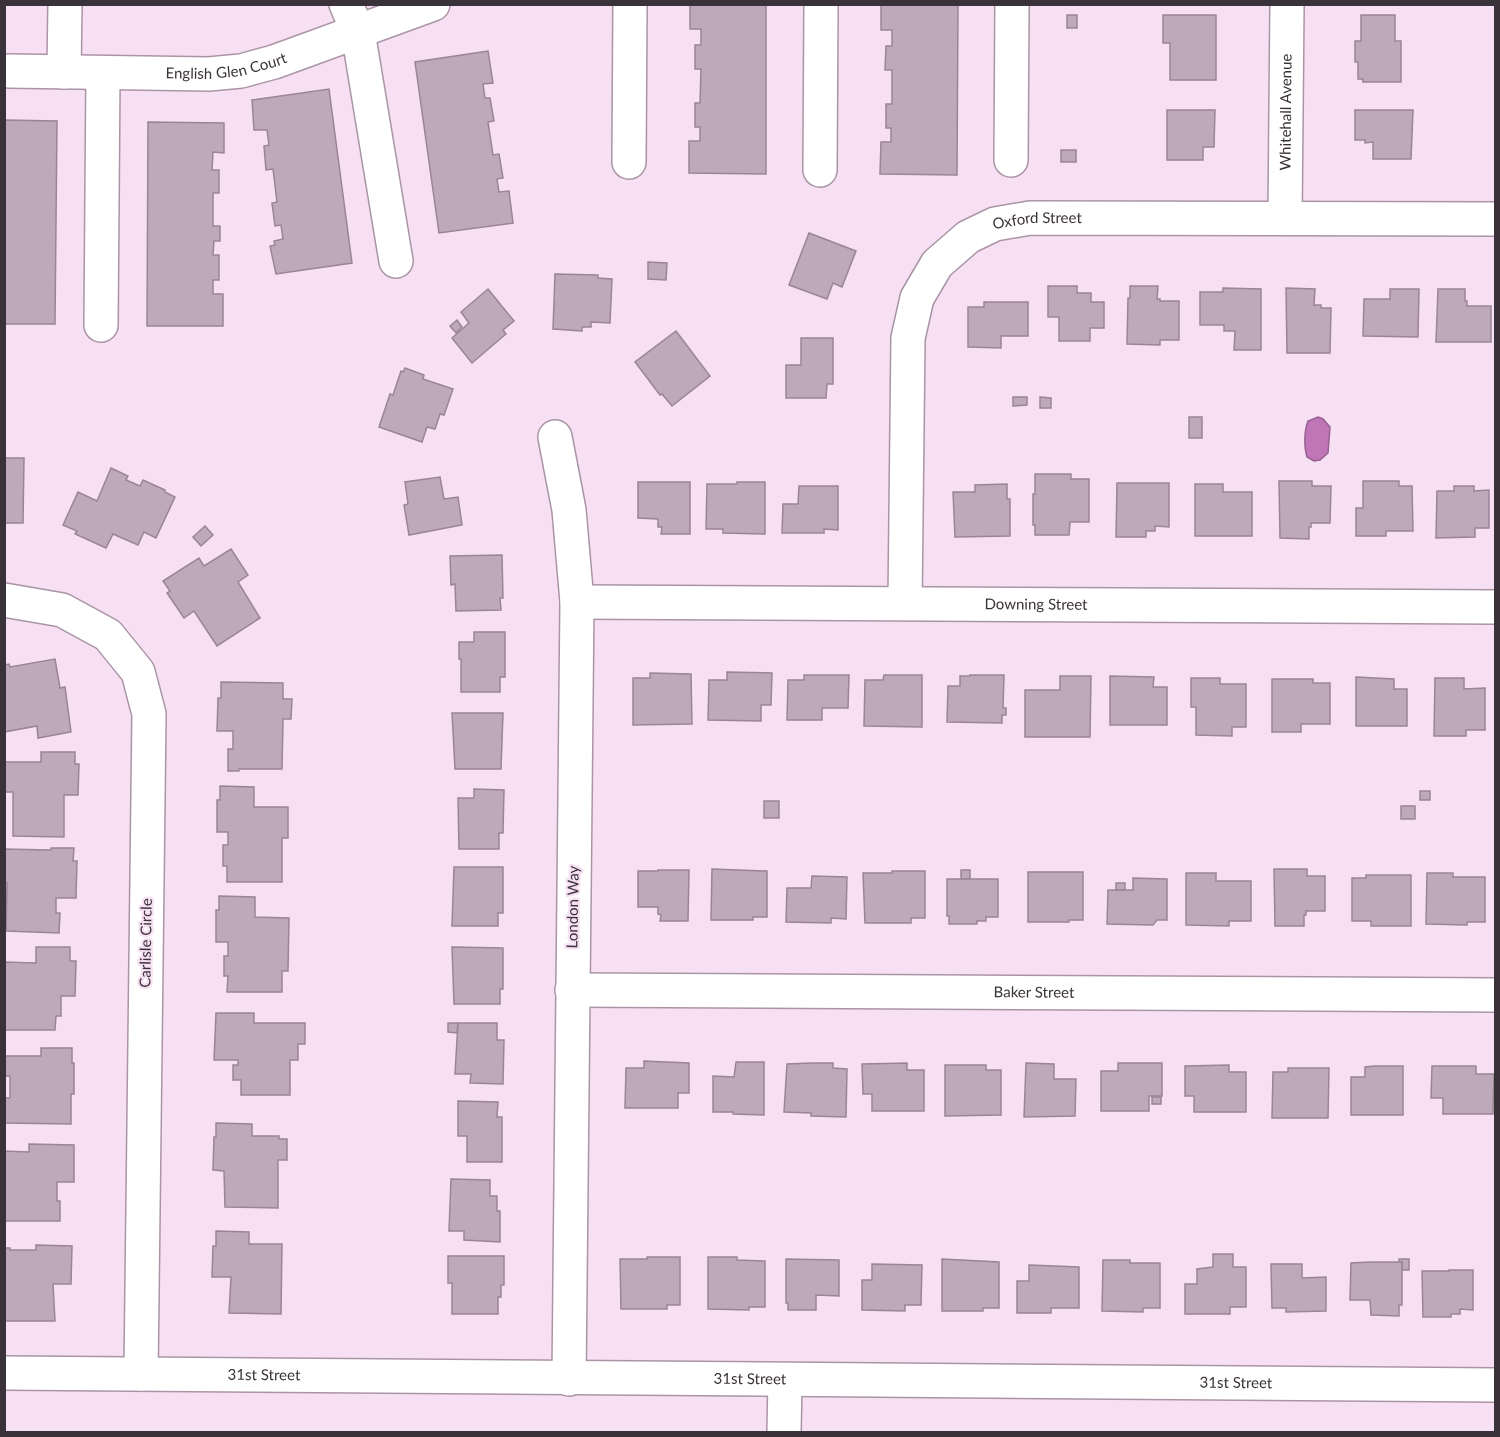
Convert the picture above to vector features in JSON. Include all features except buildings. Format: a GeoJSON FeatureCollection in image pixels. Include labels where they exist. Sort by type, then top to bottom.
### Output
{"type":"FeatureCollection","features":[{"type":"Feature","properties":{"kind":"street"},"geometry":{"type":"LineString","coordinates":[[63,72],[65,4]]}},
{"type":"Feature","properties":{"kind":"street","name":"English Glen Court"},"geometry":{"type":"LineString","coordinates":[[9,71],[209,74],[241,71],[274,62],[352,18],[433,4]]}},
{"type":"Feature","properties":{"kind":"street"},"geometry":{"type":"LineString","coordinates":[[629,162],[630,4]]}},
{"type":"Feature","properties":{"kind":"street"},"geometry":{"type":"LineString","coordinates":[[820,4],[820,170]]}},
{"type":"Feature","properties":{"kind":"street"},"geometry":{"type":"LineString","coordinates":[[1011,160],[1012,4]]}},
{"type":"Feature","properties":{"kind":"street","name":"Whitehall Avenue"},"geometry":{"type":"LineString","coordinates":[[1285,218],[1287,4]]}},
{"type":"Feature","properties":{"kind":"street"},"geometry":{"type":"LineString","coordinates":[[352,18],[396,261]]}},
{"type":"Feature","properties":{"kind":"street"},"geometry":{"type":"LineString","coordinates":[[101,325],[103,73]]}},
{"type":"Feature","properties":{"kind":"street","name":"Oxford Street"},"geometry":{"type":"LineString","coordinates":[[905,603],[908,338],[917,297],[937,264],[968,237],[995,224],[1030,218],[1496,219]]}},
{"type":"Feature","properties":{"kind":"street","name":"London Way"},"geometry":{"type":"LineString","coordinates":[[555,437],[569,510],[577,602],[569,1379]]}},
{"type":"Feature","properties":{"kind":"street","name":"Carlisle Circle"},"geometry":{"type":"LineString","coordinates":[[4,600],[62,610],[108,635],[138,672],[149,714],[141,1374]]}},
{"type":"Feature","properties":{"kind":"street","name":"Downing Street"},"geometry":{"type":"LineString","coordinates":[[577,602],[1496,607]]}},
{"type":"Feature","properties":{"kind":"street","name":"Baker Street"},"geometry":{"type":"LineString","coordinates":[[572,990],[1496,995]]}},
{"type":"Feature","properties":{"kind":"street","name":"31st Street"},"geometry":{"type":"LineString","coordinates":[[4,1373],[1496,1385]]}},
{"type":"Feature","properties":{"kind":"street"},"geometry":{"type":"LineString","coordinates":[[784,1432],[785,1381]]}},
{"type":"Feature","properties":{"kind":"shaded area"},"geometry":{"type":"Polygon","coordinates":[[[1318,417],[1330,427],[1328,453],[1320,460],[1314,461],[1307,457],[1305,434],[1308,421],[1318,417]]]}}]}
